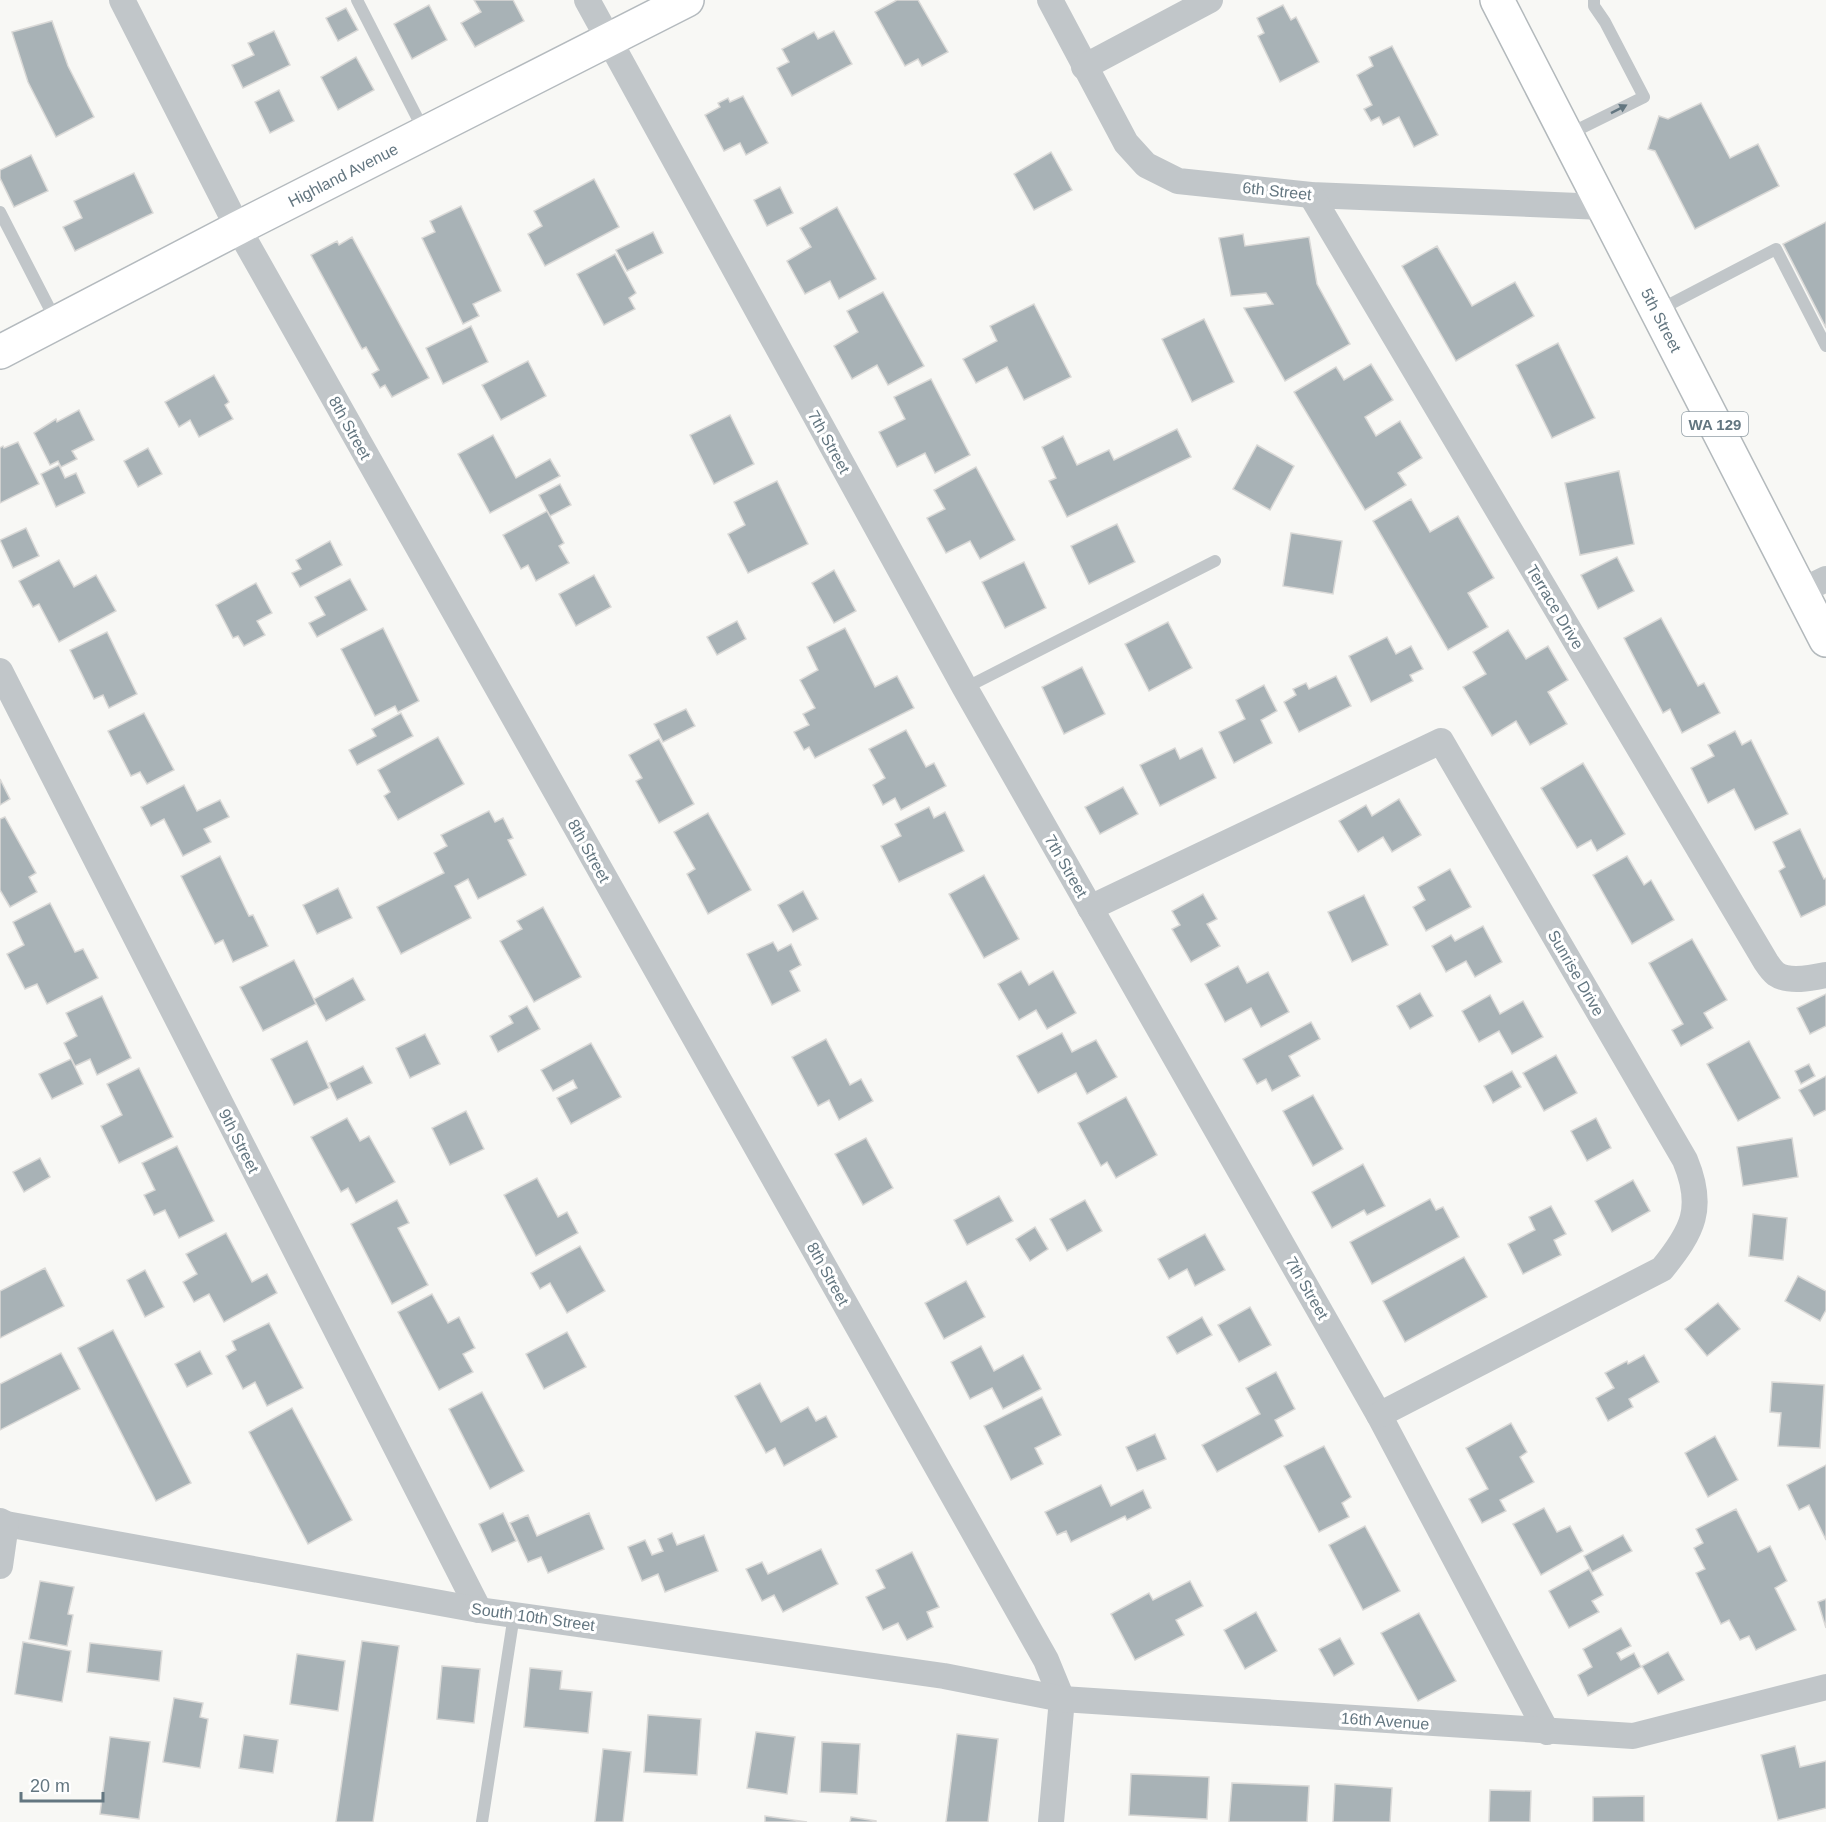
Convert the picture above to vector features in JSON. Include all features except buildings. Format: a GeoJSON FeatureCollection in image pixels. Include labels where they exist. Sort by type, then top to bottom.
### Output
{"type":"FeatureCollection","features":[{"type":"Feature","properties":{"kind":"main road","name":"Highland Avenue"},"geometry":{"type":"LineString","coordinates":[[0,352],[425,132],[687,0]]}},
{"type":"Feature","properties":{"kind":"main road","name":"5th Street"},"geometry":{"type":"LineString","coordinates":[[1497,0],[1656,311],[1814,585],[1826,640]]}},
{"type":"Feature","properties":{"kind":"street","name":"8th Street"},"geometry":{"type":"LineString","coordinates":[[122,0],[238,228],[1040,1650],[1062,1699]]}},
{"type":"Feature","properties":{"kind":"street","name":"7th Street"},"geometry":{"type":"LineString","coordinates":[[587,0],[964,688],[1379,1415],[1547,1732]]}},
{"type":"Feature","properties":{"kind":"street","name":"6th Street"},"geometry":{"type":"LineString","coordinates":[[1050,0],[1126,143],[1146,165],[1178,181],[1311,195],[1603,207]]}},
{"type":"Feature","properties":{"kind":"street"},"geometry":{"type":"LineString","coordinates":[[1084,67],[1210,0]]}},
{"type":"Feature","properties":{"kind":"street","name":"Terrace Drive"},"geometry":{"type":"LineString","coordinates":[[1311,195],[1766,962],[1776,974],[1794,978],[1826,975]]}},
{"type":"Feature","properties":{"kind":"street","name":"9th Street"},"geometry":{"type":"LineString","coordinates":[[0,671],[479,1610]]}},
{"type":"Feature","properties":{"kind":"street","name":"Sunrise Drive"},"geometry":{"type":"LineString","coordinates":[[1090,908],[1441,741],[1685,1160],[1693,1179],[1696,1208],[1684,1242],[1662,1269],[1379,1415]]}},
{"type":"Feature","properties":{"kind":"street"},"geometry":{"type":"LineString","coordinates":[[0,1566],[3,1523]]}},
{"type":"Feature","properties":{"kind":"street","name":"South 10th Street"},"geometry":{"type":"LineString","coordinates":[[3,1523],[479,1610],[944,1676],[1062,1699]]}},
{"type":"Feature","properties":{"kind":"street","name":"16th Avenue"},"geometry":{"type":"LineString","coordinates":[[1062,1699],[1633,1736],[1826,1687]]}},
{"type":"Feature","properties":{"kind":"street"},"geometry":{"type":"LineString","coordinates":[[1051,1822],[1062,1699]]}},
{"type":"Feature","properties":{"kind":"lane"},"geometry":{"type":"LineString","coordinates":[[357,0],[425,132]]}},
{"type":"Feature","properties":{"kind":"lane"},"geometry":{"type":"LineString","coordinates":[[1566,136],[1644,97],[1605,22],[1594,6],[1594,0]]}},
{"type":"Feature","properties":{"kind":"lane"},"geometry":{"type":"LineString","coordinates":[[0,212],[57,322]]}},
{"type":"Feature","properties":{"kind":"lane"},"geometry":{"type":"LineString","coordinates":[[1656,311],[1776,249],[1826,346]]}},
{"type":"Feature","properties":{"kind":"lane"},"geometry":{"type":"LineString","coordinates":[[964,688],[1215,561]]}},
{"type":"Feature","properties":{"kind":"lane"},"geometry":{"type":"LineString","coordinates":[[482,1822],[514,1615]]}}]}
